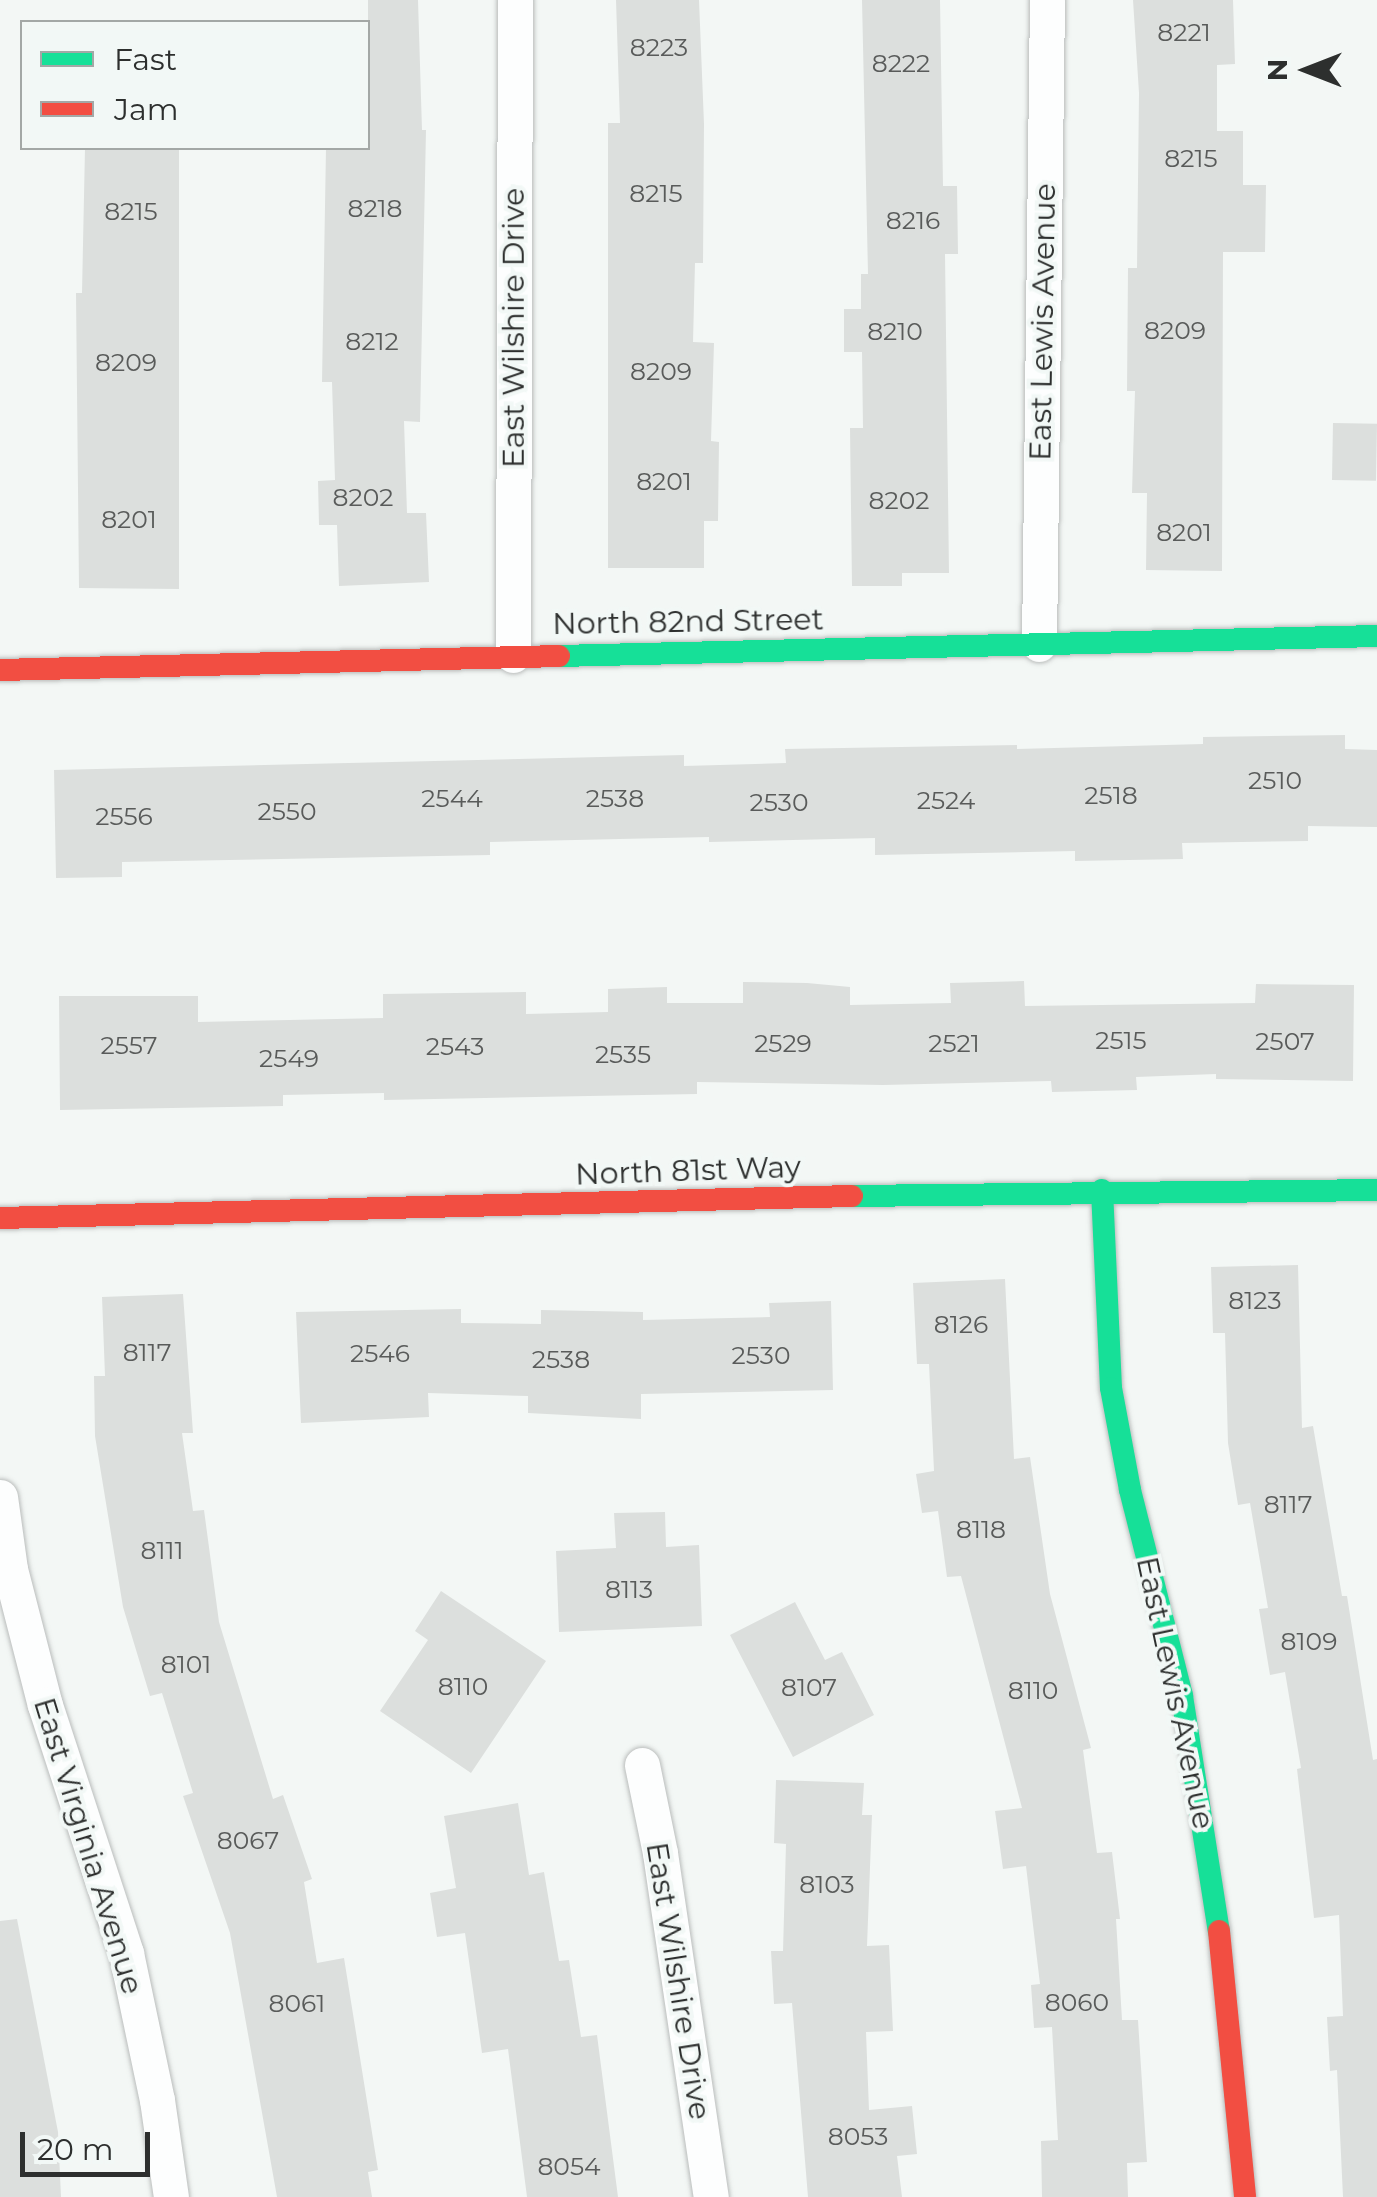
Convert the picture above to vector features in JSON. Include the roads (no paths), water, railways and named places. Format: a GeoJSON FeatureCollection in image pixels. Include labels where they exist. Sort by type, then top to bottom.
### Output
{"type":"FeatureCollection","features":[{"type":"Feature","properties":{"kind":"street","name":"East Wilshire Drive"},"geometry":{"type":"LineString","coordinates":[[513,655],[515,0]]}},
{"type":"Feature","properties":{"kind":"street","name":"East Lewis Avenue"},"geometry":{"type":"LineString","coordinates":[[1039,644],[1047,0]]}},
{"type":"Feature","properties":{"kind":"street","name":"North 82nd Street"},"geometry":{"type":"LineString","coordinates":[[0,670],[1377,636]]}},
{"type":"Feature","properties":{"kind":"street","name":"East Lewis Avenue"},"geometry":{"type":"LineString","coordinates":[[1102,1190],[1112,1388],[1130,1490],[1182,1696],[1199,1784],[1225,1970],[1245,2197]]}},
{"type":"Feature","properties":{"kind":"street","name":"North 81st Way"},"geometry":{"type":"LineString","coordinates":[[0,1218],[1102,1190],[1377,1190]]}},
{"type":"Feature","properties":{"kind":"street","name":"East Virginia Avenue"},"geometry":{"type":"LineString","coordinates":[[0,1497],[10,1569],[45,1706],[126,1953],[157,2100],[170,2197]]}},
{"type":"Feature","properties":{"kind":"street","name":"East Wilshire Drive"},"geometry":{"type":"LineString","coordinates":[[642,1765],[662,1871],[711,2197]]}}]}
